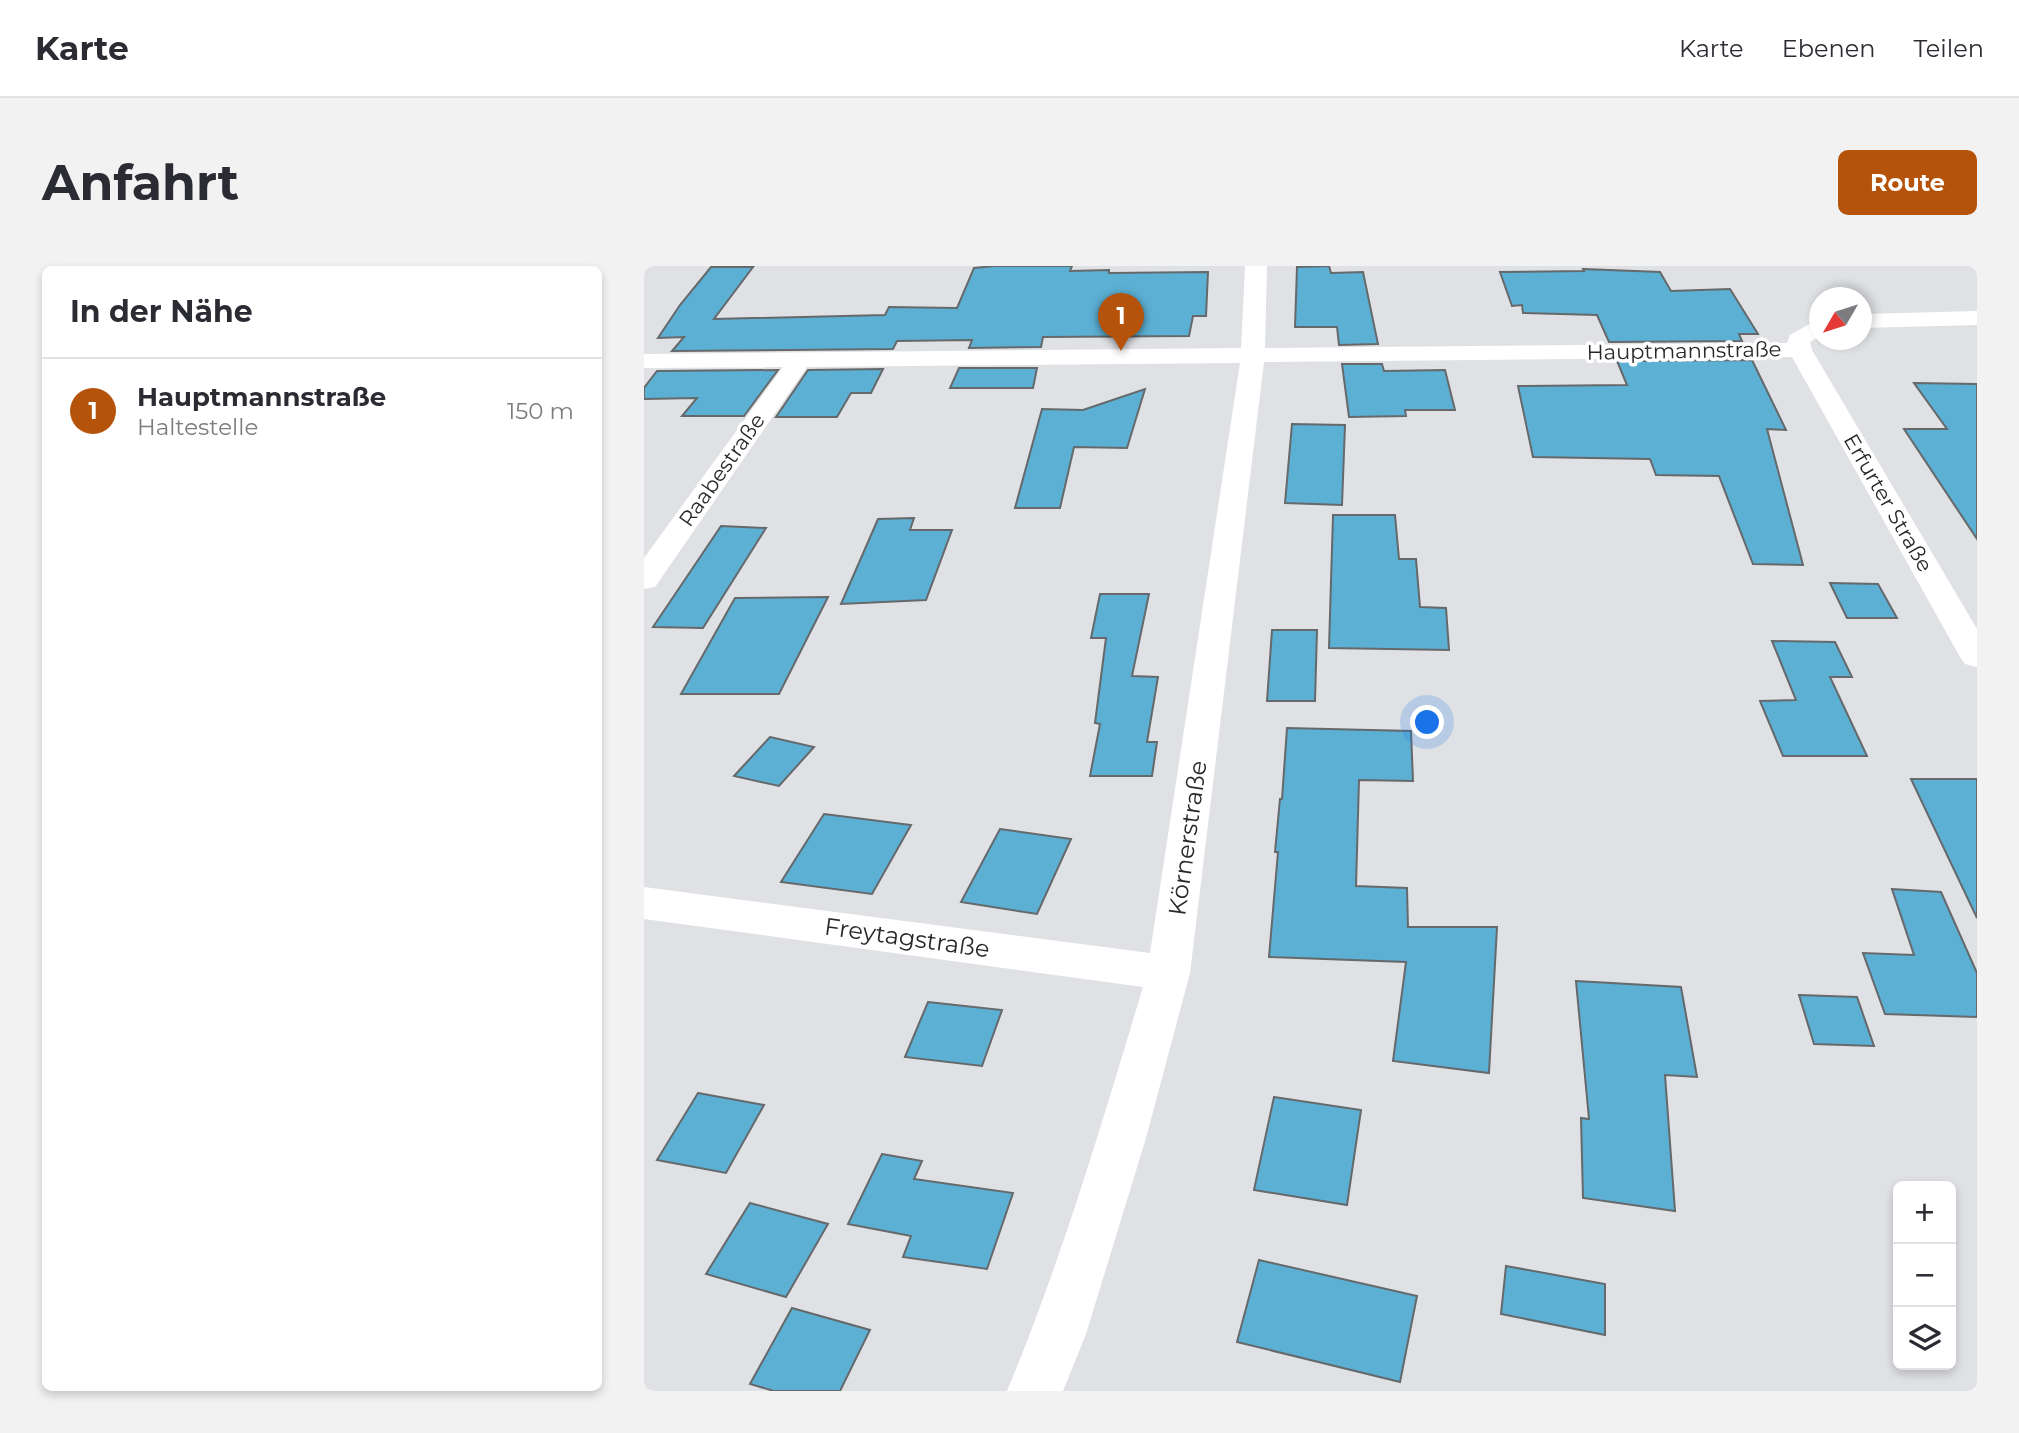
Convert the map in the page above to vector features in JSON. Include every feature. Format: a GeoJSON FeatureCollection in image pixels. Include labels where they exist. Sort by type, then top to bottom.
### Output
{"type":"FeatureCollection","features":[{"type":"Feature","properties":{"kind":"street","name":"Körnerstraße"},"geometry":{"type":"LineString","coordinates":[[1035,1391],[1059,1334],[1118,1152],[1169,973],[1253,355],[1256,266]]}},
{"type":"Feature","properties":{"kind":"street"},"geometry":{"type":"LineString","coordinates":[[1872,321],[1977,318]]}},
{"type":"Feature","properties":{"kind":"street"},"geometry":{"type":"LineString","coordinates":[[1800,350],[1798,340],[1809,332]]}},
{"type":"Feature","properties":{"kind":"street","name":"Hauptmannstraße"},"geometry":{"type":"LineString","coordinates":[[644,361],[1800,350]]}},
{"type":"Feature","properties":{"kind":"street","name":"Erfurter Straße"},"geometry":{"type":"LineString","coordinates":[[1800,350],[1977,657]]}},
{"type":"Feature","properties":{"kind":"street","name":"Raabestraße"},"geometry":{"type":"LineString","coordinates":[[644,580],[800,360]]}},
{"type":"Feature","properties":{"kind":"street","name":"Freytagstraße"},"geometry":{"type":"LineString","coordinates":[[644,903],[1169,973]]}},
{"type":"Feature","properties":{"kind":"building"},"geometry":{"type":"Polygon","coordinates":[[[1072,266],[1070,271],[1109,270],[1109,273],[1208,272],[1206,316],[1193,316],[1189,336],[1043,337],[1041,347],[969,348],[972,340],[897,341],[893,349],[672,351],[684,337],[658,338],[680,305],[711,267],[753,267],[714,319],[885,315],[889,307],[957,308],[974,268],[1072,266]]]}},
{"type":"Feature","properties":{"kind":"building"},"geometry":{"type":"Polygon","coordinates":[[[1329,266],[1331,273],[1363,272],[1378,344],[1339,345],[1337,327],[1295,327],[1297,267],[1329,266]]]}},
{"type":"Feature","properties":{"kind":"building"},"geometry":{"type":"Polygon","coordinates":[[[1583,269],[1660,272],[1671,291],[1730,289],[1758,334],[1739,334],[1742,341],[1609,342],[1597,315],[1523,313],[1522,305],[1512,306],[1500,272],[1584,271],[1583,269]]]}},
{"type":"Feature","properties":{"kind":"building"},"geometry":{"type":"Polygon","coordinates":[[[1752,360],[1786,430],[1767,429],[1803,565],[1753,564],[1719,476],[1656,475],[1650,459],[1533,457],[1518,386],[1627,385],[1617,361],[1752,360]]]}},
{"type":"Feature","properties":{"kind":"building"},"geometry":{"type":"Polygon","coordinates":[[[1342,364],[1382,364],[1384,371],[1445,370],[1455,410],[1405,410],[1406,416],[1349,417],[1342,364]]]}},
{"type":"Feature","properties":{"kind":"building"},"geometry":{"type":"Polygon","coordinates":[[[959,368],[1037,368],[1033,388],[950,388],[959,368]]]}},
{"type":"Feature","properties":{"kind":"building"},"geometry":{"type":"Polygon","coordinates":[[[883,369],[871,393],[851,393],[837,417],[776,417],[808,370],[883,369]]]}},
{"type":"Feature","properties":{"kind":"building"},"geometry":{"type":"Polygon","coordinates":[[[778,370],[744,416],[682,416],[697,398],[644,399],[644,388],[657,371],[778,370]]]}},
{"type":"Feature","properties":{"kind":"building"},"geometry":{"type":"Polygon","coordinates":[[[1914,383],[1977,384],[1977,539],[1904,429],[1947,429],[1914,383]]]}},
{"type":"Feature","properties":{"kind":"building"},"geometry":{"type":"Polygon","coordinates":[[[1145,389],[1127,448],[1074,447],[1060,508],[1015,508],[1042,409],[1083,410],[1145,389]]]}},
{"type":"Feature","properties":{"kind":"building"},"geometry":{"type":"Polygon","coordinates":[[[1292,424],[1345,425],[1342,505],[1285,503],[1292,424]]]}},
{"type":"Feature","properties":{"kind":"building"},"geometry":{"type":"Polygon","coordinates":[[[1333,515],[1395,515],[1399,559],[1416,559],[1420,607],[1446,608],[1449,650],[1329,648],[1333,515]]]}},
{"type":"Feature","properties":{"kind":"building"},"geometry":{"type":"Polygon","coordinates":[[[914,518],[910,530],[952,530],[926,600],[841,604],[878,519],[914,518]]]}},
{"type":"Feature","properties":{"kind":"building"},"geometry":{"type":"Polygon","coordinates":[[[721,526],[766,528],[703,628],[653,627],[721,526]]]}},
{"type":"Feature","properties":{"kind":"building"},"geometry":{"type":"Polygon","coordinates":[[[1830,583],[1878,584],[1897,618],[1847,618],[1830,583]]]}},
{"type":"Feature","properties":{"kind":"building"},"geometry":{"type":"Polygon","coordinates":[[[1100,594],[1149,594],[1132,676],[1158,677],[1147,742],[1157,742],[1152,776],[1090,776],[1100,724],[1095,723],[1106,638],[1091,638],[1100,594]]]}},
{"type":"Feature","properties":{"kind":"building"},"geometry":{"type":"Polygon","coordinates":[[[828,597],[779,694],[681,694],[735,598],[828,597]]]}},
{"type":"Feature","properties":{"kind":"building"},"geometry":{"type":"Polygon","coordinates":[[[1272,630],[1317,630],[1315,701],[1267,701],[1272,630]]]}},
{"type":"Feature","properties":{"kind":"building"},"geometry":{"type":"Polygon","coordinates":[[[1772,641],[1835,642],[1852,677],[1830,677],[1867,756],[1783,756],[1760,701],[1796,700],[1772,641]]]}},
{"type":"Feature","properties":{"kind":"building"},"geometry":{"type":"Polygon","coordinates":[[[1287,728],[1411,731],[1413,781],[1359,780],[1356,886],[1407,888],[1408,927],[1497,927],[1489,1073],[1393,1061],[1406,962],[1269,957],[1278,852],[1275,852],[1287,728]]]}},
{"type":"Feature","properties":{"kind":"building"},"geometry":{"type":"Polygon","coordinates":[[[770,737],[814,747],[779,786],[734,776],[770,737]]]}},
{"type":"Feature","properties":{"kind":"building"},"geometry":{"type":"Polygon","coordinates":[[[1911,779],[1977,779],[1977,918],[1911,779]]]}},
{"type":"Feature","properties":{"kind":"building"},"geometry":{"type":"Polygon","coordinates":[[[824,814],[911,825],[872,894],[781,882],[824,814]]]}},
{"type":"Feature","properties":{"kind":"building"},"geometry":{"type":"Polygon","coordinates":[[[1000,829],[1071,839],[1037,914],[961,902],[1000,829]]]}},
{"type":"Feature","properties":{"kind":"building"},"geometry":{"type":"Polygon","coordinates":[[[1892,889],[1941,892],[1977,973],[1977,1017],[1885,1014],[1863,953],[1914,955],[1892,889]]]}},
{"type":"Feature","properties":{"kind":"building"},"geometry":{"type":"Polygon","coordinates":[[[1576,981],[1681,987],[1697,1077],[1665,1075],[1675,1211],[1583,1198],[1581,1118],[1589,1119],[1576,981]]]}},
{"type":"Feature","properties":{"kind":"building"},"geometry":{"type":"Polygon","coordinates":[[[1799,995],[1857,997],[1874,1046],[1814,1044],[1799,995]]]}},
{"type":"Feature","properties":{"kind":"building"},"geometry":{"type":"Polygon","coordinates":[[[928,1002],[1002,1010],[982,1066],[905,1057],[928,1002]]]}},
{"type":"Feature","properties":{"kind":"building"},"geometry":{"type":"Polygon","coordinates":[[[698,1093],[764,1105],[726,1173],[657,1160],[698,1093]]]}},
{"type":"Feature","properties":{"kind":"building"},"geometry":{"type":"Polygon","coordinates":[[[1274,1097],[1361,1110],[1347,1205],[1254,1190],[1274,1097]]]}},
{"type":"Feature","properties":{"kind":"building"},"geometry":{"type":"Polygon","coordinates":[[[882,1154],[922,1161],[914,1179],[1013,1193],[987,1269],[903,1257],[911,1236],[848,1224],[882,1154]]]}},
{"type":"Feature","properties":{"kind":"building"},"geometry":{"type":"Polygon","coordinates":[[[750,1203],[828,1224],[786,1297],[706,1274],[750,1203]]]}},
{"type":"Feature","properties":{"kind":"building"},"geometry":{"type":"Polygon","coordinates":[[[1259,1260],[1417,1296],[1400,1382],[1237,1342],[1259,1260]]]}},
{"type":"Feature","properties":{"kind":"building"},"geometry":{"type":"Polygon","coordinates":[[[1506,1266],[1605,1284],[1605,1335],[1501,1314],[1506,1266]]]}},
{"type":"Feature","properties":{"kind":"building"},"geometry":{"type":"Polygon","coordinates":[[[792,1308],[870,1330],[840,1391],[774,1391],[750,1384],[792,1308]]]}},
{"type":"Feature","properties":{"kind":"place","name":"Hauptmannstraße"},"geometry":{"type":"Point","coordinates":[1121,351]}}]}
